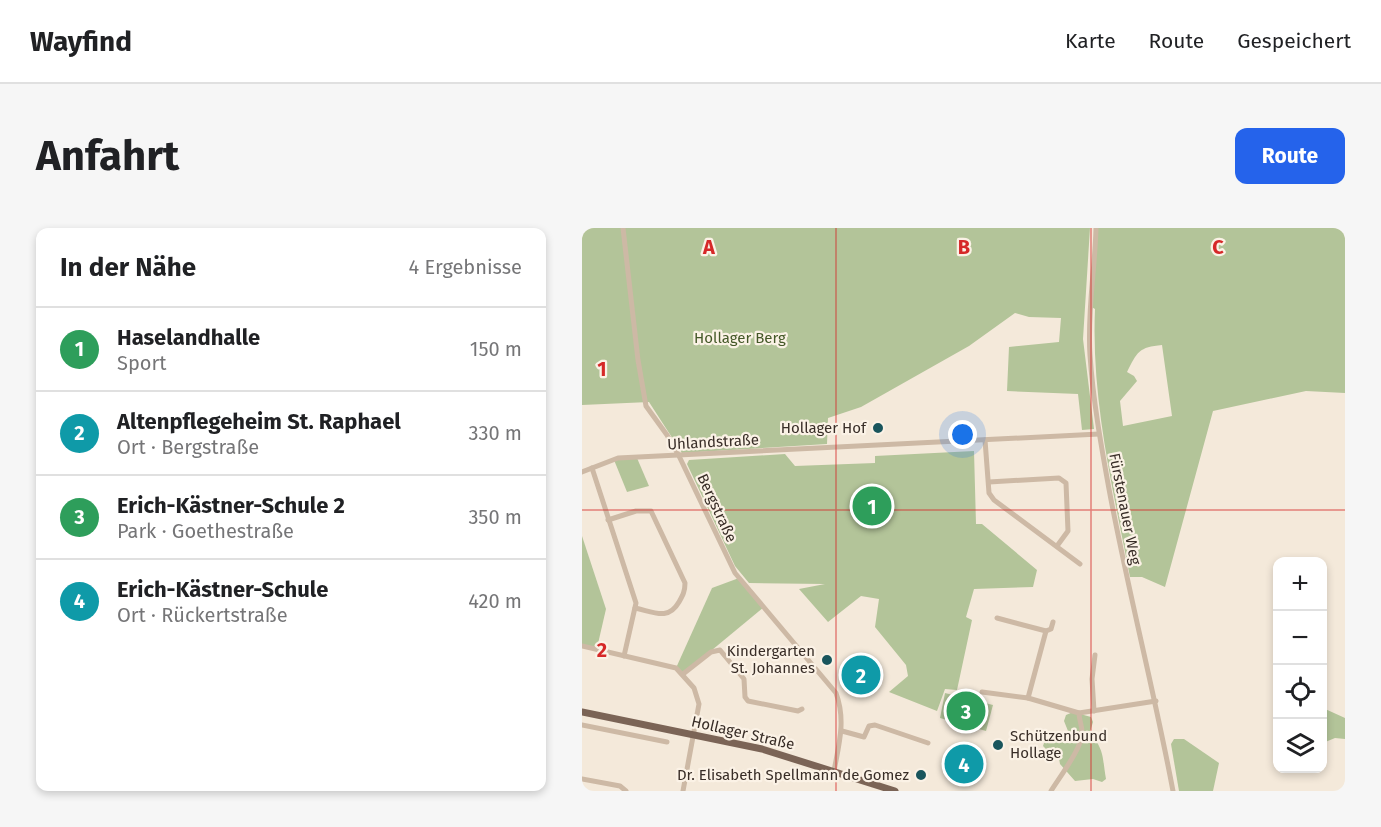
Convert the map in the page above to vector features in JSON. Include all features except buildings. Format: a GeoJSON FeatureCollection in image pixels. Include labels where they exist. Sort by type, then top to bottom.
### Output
{"type":"FeatureCollection","features":[{"type":"Feature","properties":{"kind":"main road","name":"Hollager Straße"},"geometry":{"type":"LineString","coordinates":[[582,712],[762,749],[893,791]]}},
{"type":"Feature","properties":{"kind":"street","name":"Bergstraße"},"geometry":{"type":"LineString","coordinates":[[623,228],[638,360],[646,406],[680,456],[735,573],[836,693],[841,708],[842,731],[834,771]]}},
{"type":"Feature","properties":{"kind":"street","name":"Fürstenauer Weg"},"geometry":{"type":"LineString","coordinates":[[1096,228],[1089,315],[1090,353],[1099,434],[1124,567],[1156,701],[1173,791]]}},
{"type":"Feature","properties":{"kind":"street","name":"Uhlandstraße"},"geometry":{"type":"LineString","coordinates":[[582,472],[618,458],[1099,434]]}},
{"type":"Feature","properties":{"kind":"street"},"geometry":{"type":"LineString","coordinates":[[985,440],[989,493],[994,500],[1080,564]]}},
{"type":"Feature","properties":{"kind":"street"},"geometry":{"type":"LineString","coordinates":[[592,468],[636,603],[624,656]]}},
{"type":"Feature","properties":{"kind":"street"},"geometry":{"type":"LineString","coordinates":[[989,482],[1059,478],[1066,483],[1068,531],[1057,546]]}},
{"type":"Feature","properties":{"kind":"street"},"geometry":{"type":"LineString","coordinates":[[608,520],[636,511],[651,511],[685,583],[684,592],[675,610],[670,614],[635,608]]}},
{"type":"Feature","properties":{"kind":"street"},"geometry":{"type":"LineString","coordinates":[[997,618],[1046,631],[1051,629],[1053,622]]}},
{"type":"Feature","properties":{"kind":"street"},"geometry":{"type":"LineString","coordinates":[[1028,698],[1046,631]]}},
{"type":"Feature","properties":{"kind":"street"},"geometry":{"type":"LineString","coordinates":[[582,646],[669,666],[683,674],[694,688],[699,704],[683,791]]}},
{"type":"Feature","properties":{"kind":"street"},"geometry":{"type":"LineString","coordinates":[[683,674],[711,652],[720,650],[744,679],[745,697],[748,701],[798,711],[802,709]]}},
{"type":"Feature","properties":{"kind":"street"},"geometry":{"type":"LineString","coordinates":[[1094,711],[1092,679],[1095,655]]}},
{"type":"Feature","properties":{"kind":"street"},"geometry":{"type":"LineString","coordinates":[[982,692],[1028,698],[1079,713],[1156,701]]}},
{"type":"Feature","properties":{"kind":"street"},"geometry":{"type":"LineString","coordinates":[[1052,791],[1077,749],[1082,735],[1079,713]]}},
{"type":"Feature","properties":{"kind":"street"},"geometry":{"type":"LineString","coordinates":[[582,725],[667,742]]}},
{"type":"Feature","properties":{"kind":"street"},"geometry":{"type":"LineString","coordinates":[[842,731],[864,737],[869,726],[875,725],[928,743]]}},
{"type":"Feature","properties":{"kind":"street"},"geometry":{"type":"LineString","coordinates":[[582,779],[621,786],[626,791]]}},
{"type":"Feature","properties":{"kind":"green space","name":"Hollager Berg"},"geometry":{"type":"Polygon","coordinates":[[[582,228],[1090,228],[1083,339],[1094,429],[1082,430],[1078,394],[1007,391],[1009,347],[1059,342],[1061,318],[1029,317],[1015,313],[969,346],[861,407],[828,418],[827,444],[682,453],[649,402],[582,405],[582,228]]]}},
{"type":"Feature","properties":{"kind":"green space"},"geometry":{"type":"Polygon","coordinates":[[[1096,228],[1345,228],[1345,393],[1306,391],[1213,411],[1165,587],[1142,577],[1130,577],[1110,478],[1100,411],[1096,377],[1095,309],[1090,306],[1096,228]],[[1162,345],[1148,347],[1136,355],[1127,372],[1137,381],[1120,401],[1123,426],[1172,416],[1162,345]]]}},
{"type":"Feature","properties":{"kind":"green space"},"geometry":{"type":"Polygon","coordinates":[[[974,451],[976,524],[982,524],[1037,570],[1033,587],[974,589],[966,617],[972,620],[957,690],[945,689],[937,711],[889,692],[908,676],[906,665],[875,627],[879,599],[861,596],[828,622],[799,589],[825,584],[749,583],[735,566],[687,464],[689,460],[785,454],[795,466],[875,463],[875,456],[974,451]]]}},
{"type":"Feature","properties":{"kind":"green space"},"geometry":{"type":"Polygon","coordinates":[[[637,458],[649,486],[627,492],[614,460],[637,458]]]}},
{"type":"Feature","properties":{"kind":"green space"},"geometry":{"type":"Polygon","coordinates":[[[582,536],[606,609],[597,648],[582,645],[582,536]]]}},
{"type":"Feature","properties":{"kind":"green space"},"geometry":{"type":"Polygon","coordinates":[[[739,578],[764,607],[683,674],[676,668],[712,588],[739,578]]]}},
{"type":"Feature","properties":{"kind":"green space"},"geometry":{"type":"Polygon","coordinates":[[[945,693],[993,705],[986,731],[940,718],[945,693]]]}},
{"type":"Feature","properties":{"kind":"green space"},"geometry":{"type":"Polygon","coordinates":[[[1327,710],[1345,718],[1345,739],[1335,738],[1327,741],[1327,710]]]}},
{"type":"Feature","properties":{"kind":"green space"},"geometry":{"type":"Polygon","coordinates":[[[1073,712],[1091,717],[1093,722],[1090,732],[1101,750],[1103,759],[1106,779],[1102,782],[1093,779],[1075,781],[1060,764],[1058,753],[1047,750],[1043,746],[1045,740],[1050,738],[1060,741],[1068,731],[1064,721],[1066,715],[1073,712]]]}},
{"type":"Feature","properties":{"kind":"green space"},"geometry":{"type":"Polygon","coordinates":[[[1174,739],[1184,739],[1219,763],[1213,791],[1179,791],[1171,744],[1174,739]]]}},
{"type":"Feature","properties":{"kind":"place","name":"Hollager Hof"},"geometry":{"type":"Point","coordinates":[878,428]}},
{"type":"Feature","properties":{"kind":"place","name":"Haselandhalle"},"geometry":{"type":"Point","coordinates":[872,506]}},
{"type":"Feature","properties":{"kind":"place","name":"Kindergarten St. Johannes"},"geometry":{"type":"Point","coordinates":[827,660]}},
{"type":"Feature","properties":{"kind":"place","name":"Altenpflegeheim St. Raphael"},"geometry":{"type":"Point","coordinates":[861,675]}},
{"type":"Feature","properties":{"kind":"place","name":"Erich-Kästner-Schule 2"},"geometry":{"type":"Point","coordinates":[966,711]}},
{"type":"Feature","properties":{"kind":"place","name":"Schützenbund Hollage"},"geometry":{"type":"Point","coordinates":[998,745]}},
{"type":"Feature","properties":{"kind":"place","name":"Erich-Kästner-Schule"},"geometry":{"type":"Point","coordinates":[964,764]}},
{"type":"Feature","properties":{"kind":"place","name":"Dr. Elisabeth Spellmann de Gomez"},"geometry":{"type":"Point","coordinates":[921,775]}}]}
